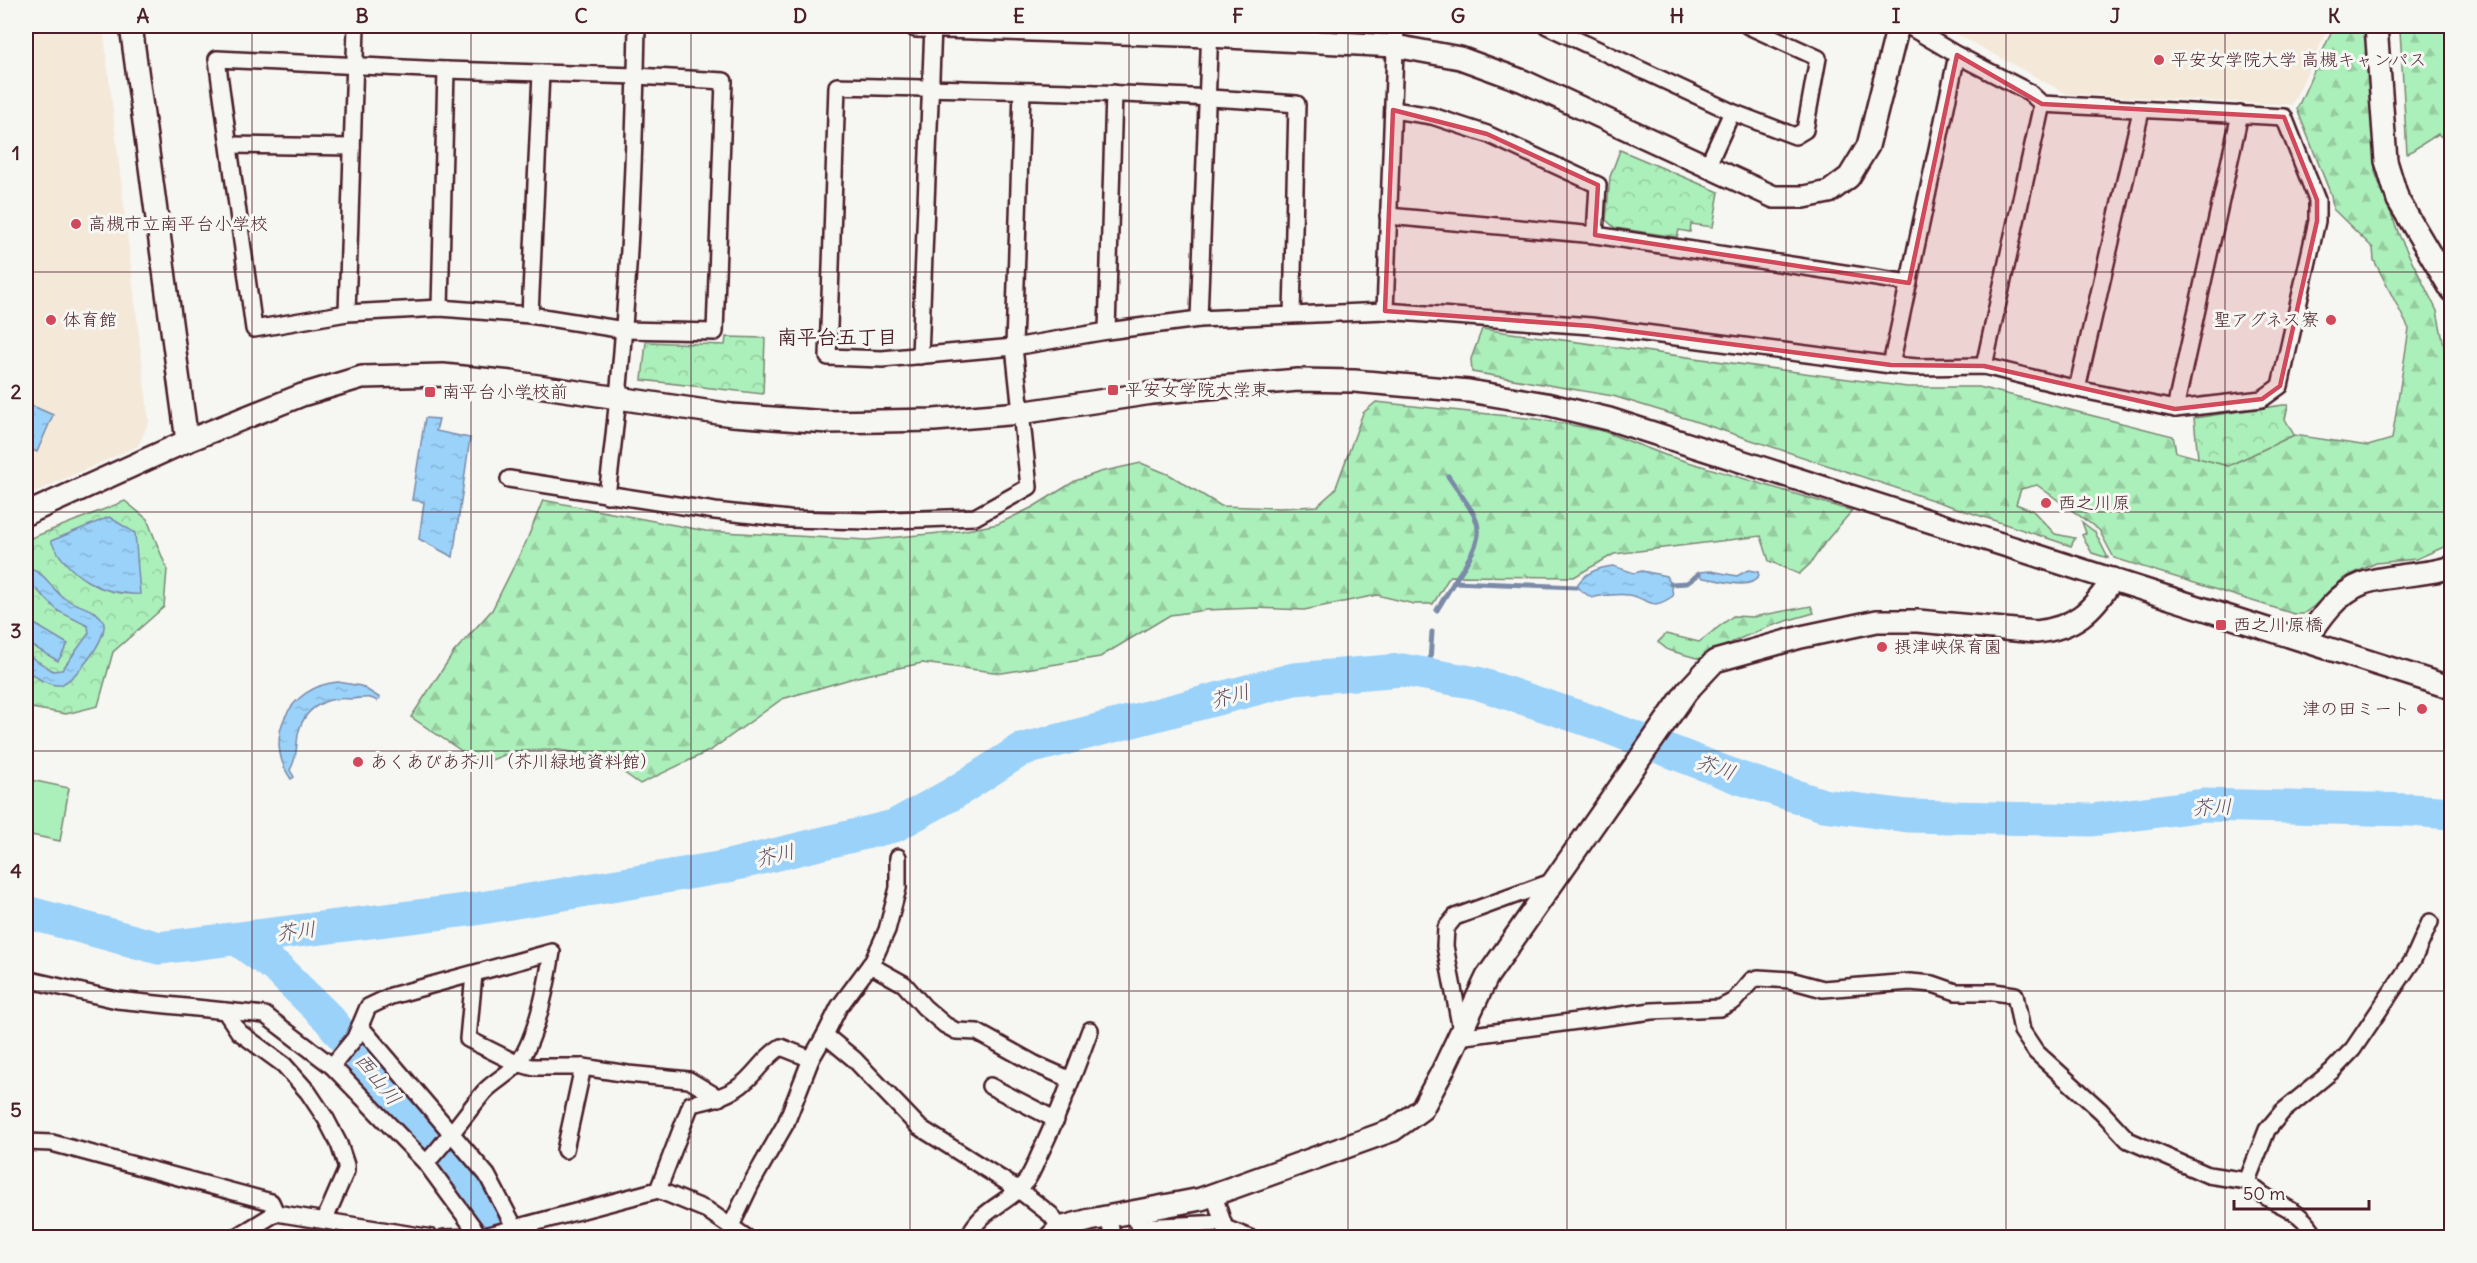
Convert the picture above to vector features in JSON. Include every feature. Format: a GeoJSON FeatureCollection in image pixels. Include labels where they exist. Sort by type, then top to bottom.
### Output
{"type":"FeatureCollection","features":[{"type":"Feature","properties":{"kind":"street"},"geometry":{"type":"LineString","coordinates":[[131,26],[186,441]]}},
{"type":"Feature","properties":{"kind":"street"},"geometry":{"type":"LineString","coordinates":[[347,313],[356,26]]}},
{"type":"Feature","properties":{"kind":"street"},"geometry":{"type":"LineString","coordinates":[[607,495],[619,399],[624,330],[637,26]]}},
{"type":"Feature","properties":{"kind":"street"},"geometry":{"type":"LineString","coordinates":[[916,26],[1396,36],[1523,81],[1774,197],[1804,197],[1829,192],[1849,177],[1868,146],[1898,26]]}},
{"type":"Feature","properties":{"kind":"street"},"geometry":{"type":"LineString","coordinates":[[920,356],[933,26]]}},
{"type":"Feature","properties":{"kind":"street"},"geometry":{"type":"LineString","coordinates":[[1547,26],[1732,112],[1795,136],[1804,130],[1818,58],[1748,26]]}},
{"type":"Feature","properties":{"kind":"street"},"geometry":{"type":"LineString","coordinates":[[1292,315],[1297,104],[1114,93],[837,86],[828,357],[882,359],[920,356],[1014,347],[1107,331],[1199,320],[1385,311],[1591,326],[1891,365],[1984,366],[2077,389],[2175,409],[2262,399],[2280,386],[2317,221],[2317,200],[2284,117],[2042,104],[2029,92],[1957,55],[1908,26]]}},
{"type":"Feature","properties":{"kind":"street"},"geometry":{"type":"LineString","coordinates":[[2376,26],[2386,161],[2398,200],[2451,291]]}},
{"type":"Feature","properties":{"kind":"street"},"geometry":{"type":"LineString","coordinates":[[1199,320],[1209,31]]}},
{"type":"Feature","properties":{"kind":"street"},"geometry":{"type":"LineString","coordinates":[[1385,311],[1396,36]]}},
{"type":"Feature","properties":{"kind":"street"},"geometry":{"type":"LineString","coordinates":[[1891,365],[1957,55]]}},
{"type":"Feature","properties":{"kind":"street"},"geometry":{"type":"LineString","coordinates":[[217,59],[446,70],[724,81],[715,332],[624,330],[530,315],[440,308],[347,313],[254,329],[217,59]]}},
{"type":"Feature","properties":{"kind":"street"},"geometry":{"type":"LineString","coordinates":[[440,308],[446,70]]}},
{"type":"Feature","properties":{"kind":"street"},"geometry":{"type":"LineString","coordinates":[[530,315],[541,73]]}},
{"type":"Feature","properties":{"kind":"street"},"geometry":{"type":"LineString","coordinates":[[509,479],[607,495],[789,519],[868,521],[975,517],[1029,487],[1014,347],[1022,92]]}},
{"type":"Feature","properties":{"kind":"street"},"geometry":{"type":"LineString","coordinates":[[1107,331],[1114,93]]}},
{"type":"Feature","properties":{"kind":"street"},"geometry":{"type":"LineString","coordinates":[[1984,366],[2042,104]]}},
{"type":"Feature","properties":{"kind":"street"},"geometry":{"type":"LineString","coordinates":[[1393,110],[1432,116],[1487,134],[1599,185],[1595,235]]}},
{"type":"Feature","properties":{"kind":"street"},"geometry":{"type":"LineString","coordinates":[[2077,389],[2141,111]]}},
{"type":"Feature","properties":{"kind":"street"},"geometry":{"type":"LineString","coordinates":[[1707,167],[1732,112]]}},
{"type":"Feature","properties":{"kind":"street"},"geometry":{"type":"LineString","coordinates":[[2175,409],[2240,114]]}},
{"type":"Feature","properties":{"kind":"street"},"geometry":{"type":"LineString","coordinates":[[230,145],[352,147]]}},
{"type":"Feature","properties":{"kind":"street"},"geometry":{"type":"LineString","coordinates":[[1388,216],[1595,235],[1909,283]]}},
{"type":"Feature","properties":{"kind":"street"},"geometry":{"type":"LineString","coordinates":[[26,514],[186,441],[302,395],[362,377],[444,375],[511,382],[732,415],[828,422],[934,420],[1020,413],[1152,393],[1298,380],[1383,382],[1468,391],[1546,404],[1609,419],[2451,688]]}},
{"type":"Feature","properties":{"kind":"street"},"geometry":{"type":"LineString","coordinates":[[2306,641],[2330,607],[2347,593],[2365,583],[2436,572],[2451,567]]}},
{"type":"Feature","properties":{"kind":"street"},"geometry":{"type":"LineString","coordinates":[[825,1035],[855,1059],[919,1127],[1019,1190],[1051,1215],[1055,1233],[1107,1217],[1214,1195],[1393,1130],[1422,1109],[1442,1072],[1486,977],[1687,691],[1715,661],[1801,637],[1877,621],[1918,621],[2036,632],[2052,630],[2069,625],[2085,614],[2101,598],[2113,579]]}},
{"type":"Feature","properties":{"kind":"street"},"geometry":{"type":"LineString","coordinates":[[731,1226],[751,1184],[786,1123],[811,1059],[839,1007],[870,965],[887,930],[898,888],[898,857]]}},
{"type":"Feature","properties":{"kind":"street"},"geometry":{"type":"LineString","coordinates":[[1459,1033],[1445,946],[1446,928],[1455,917],[1554,881]]}},
{"type":"Feature","properties":{"kind":"street"},"geometry":{"type":"LineString","coordinates":[[2247,1181],[2267,1130],[2282,1112],[2332,1071],[2353,1049],[2413,960],[2430,922]]}},
{"type":"Feature","properties":{"kind":"street"},"geometry":{"type":"LineString","coordinates":[[335,1063],[358,1032],[368,1006],[391,996],[552,952],[548,983],[527,1047],[518,1063],[486,1090],[452,1135],[426,1163]]}},
{"type":"Feature","properties":{"kind":"street"},"geometry":{"type":"LineString","coordinates":[[870,965],[904,984],[924,1007],[945,1025],[956,1031],[977,1032],[1035,1064],[1071,1080]]}},
{"type":"Feature","properties":{"kind":"street"},"geometry":{"type":"LineString","coordinates":[[474,975],[468,1039],[531,1067],[583,1067],[689,1080],[719,1098]]}},
{"type":"Feature","properties":{"kind":"street"},"geometry":{"type":"LineString","coordinates":[[1459,1033],[1652,1011],[1720,1008],[1734,1001],[1752,980],[1758,978],[1790,980],[1823,989],[1910,982],[1933,984],[1956,993],[1994,992],[2015,995],[2022,1031],[2036,1052],[2128,1140],[2208,1175],[2247,1181],[2265,1198],[2291,1208],[2299,1214],[2318,1238]]}},
{"type":"Feature","properties":{"kind":"street"},"geometry":{"type":"LineString","coordinates":[[26,979],[117,1000],[265,1015],[335,1063],[426,1163],[483,1236]]}},
{"type":"Feature","properties":{"kind":"street"},"geometry":{"type":"LineString","coordinates":[[225,1011],[239,1032],[284,1065],[308,1092],[339,1144],[346,1172],[325,1219]]}},
{"type":"Feature","properties":{"kind":"street"},"geometry":{"type":"LineString","coordinates":[[968,1238],[980,1217],[1019,1190],[1028,1179],[1056,1120],[1090,1030]]}},
{"type":"Feature","properties":{"kind":"street"},"geometry":{"type":"LineString","coordinates":[[358,1032],[487,1175],[515,1228]]}},
{"type":"Feature","properties":{"kind":"street"},"geometry":{"type":"LineString","coordinates":[[658,1190],[692,1104],[719,1098],[746,1081],[768,1055],[781,1047],[811,1059]]}},
{"type":"Feature","properties":{"kind":"street"},"geometry":{"type":"LineString","coordinates":[[565,1150],[583,1067]]}},
{"type":"Feature","properties":{"kind":"street"},"geometry":{"type":"LineString","coordinates":[[990,1086],[1056,1120]]}},
{"type":"Feature","properties":{"kind":"street"},"geometry":{"type":"LineString","coordinates":[[26,1142],[52,1143],[271,1202],[276,1213]]}},
{"type":"Feature","properties":{"kind":"street"},"geometry":{"type":"LineString","coordinates":[[444,1238],[483,1236],[658,1190],[707,1210],[747,1238]]}},
{"type":"Feature","properties":{"kind":"street"},"geometry":{"type":"LineString","coordinates":[[1214,1195],[1225,1229]]}},
{"type":"Feature","properties":{"kind":"street"},"geometry":{"type":"LineString","coordinates":[[235,1238],[276,1213],[325,1219],[432,1238]]}},
{"type":"Feature","properties":{"kind":"street"},"geometry":{"type":"LineString","coordinates":[[1129,1213],[1141,1227],[1225,1229],[1250,1238]]}},
{"type":"Feature","properties":{"kind":"street"},"geometry":{"type":"LineString","coordinates":[[1107,1217],[1114,1238]]}},
{"type":"Feature","properties":{"kind":"highlighted area"},"geometry":{"type":"Polygon","coordinates":[[[1957,55],[2042,104],[2284,117],[2317,200],[2317,221],[2280,386],[2262,399],[2175,409],[1984,366],[1891,365],[1591,326],[1385,311],[1393,110],[1487,134],[1598,185],[1595,235],[1909,283],[1957,55]]]}},
{"type":"Feature","properties":{"kind":"shaded area","name":"高槻市立南平台小学校"},"geometry":{"type":"Polygon","coordinates":[[[26,26],[103,26],[149,422],[138,446],[26,496],[26,26]]]}},
{"type":"Feature","properties":{"kind":"shaded area","name":"平安女学院大学 高槻キャンパス"},"geometry":{"type":"Polygon","coordinates":[[[1942,26],[2329,26],[2292,105],[2067,94],[1942,26]]]}},
{"type":"Feature","properties":{"kind":"green space"},"geometry":{"type":"Polygon","coordinates":[[[2334,26],[2366,26],[2375,172],[2400,237],[2437,311],[2451,380],[2451,544],[2416,559],[2376,563],[2344,578],[2303,614],[2294,614],[2114,558],[2099,530],[2037,485],[2021,489],[2016,504],[2033,511],[2055,534],[2075,538],[2071,546],[1613,396],[1472,372],[1471,359],[1482,329],[1907,387],[1979,387],[2173,436],[2176,452],[2228,466],[2294,435],[2368,446],[2392,439],[2409,329],[2374,260],[2373,248],[2333,209],[2331,195],[2297,109],[2334,26]]]}},
{"type":"Feature","properties":{"kind":"green space"},"geometry":{"type":"Polygon","coordinates":[[[2405,26],[2451,26],[2451,145],[2438,134],[2407,154],[2400,30],[2405,26]]]}},
{"type":"Feature","properties":{"kind":"green space"},"geometry":{"type":"Polygon","coordinates":[[[1620,150],[1719,192],[1713,227],[1691,224],[1690,232],[1679,230],[1677,237],[1615,228],[1606,220],[1610,177],[1620,150]]]}},
{"type":"Feature","properties":{"kind":"green space"},"geometry":{"type":"Polygon","coordinates":[[[726,337],[765,338],[763,394],[642,380],[646,342],[725,345],[726,337]]]}},
{"type":"Feature","properties":{"kind":"green space"},"geometry":{"type":"Polygon","coordinates":[[[1376,402],[1536,419],[1600,430],[1665,455],[1852,511],[1810,564],[1799,574],[1769,561],[1761,536],[1614,554],[1574,577],[1450,576],[1433,604],[1414,604],[1377,595],[1304,610],[1256,608],[1206,610],[1170,615],[1100,657],[1002,673],[922,663],[857,677],[782,699],[711,750],[640,784],[600,756],[558,750],[515,751],[481,764],[411,717],[454,652],[492,610],[526,542],[543,500],[706,531],[867,540],[961,531],[998,524],[1033,507],[1075,481],[1100,472],[1141,463],[1170,475],[1221,506],[1279,508],[1317,506],[1335,490],[1363,413],[1376,402]]]}},
{"type":"Feature","properties":{"kind":"green space"},"geometry":{"type":"Polygon","coordinates":[[[2288,405],[2285,419],[2294,435],[2228,466],[2198,458],[2194,418],[2288,405]]]}},
{"type":"Feature","properties":{"kind":"green space"},"geometry":{"type":"Polygon","coordinates":[[[125,501],[147,519],[167,569],[164,607],[113,652],[98,706],[66,714],[26,707],[26,540],[125,501]]]}},
{"type":"Feature","properties":{"kind":"green space"},"geometry":{"type":"Polygon","coordinates":[[[2082,522],[2095,532],[2108,558],[2092,553],[2082,535],[2086,533],[2082,522]]]}},
{"type":"Feature","properties":{"kind":"green space"},"geometry":{"type":"Polygon","coordinates":[[[1811,606],[1814,613],[1756,632],[1700,659],[1668,650],[1658,642],[1666,634],[1699,642],[1733,616],[1753,617],[1811,606]]]}},
{"type":"Feature","properties":{"kind":"green space"},"geometry":{"type":"Polygon","coordinates":[[[26,779],[69,788],[60,841],[26,834],[26,779]]]}},
{"type":"Feature","properties":{"kind":"water"},"geometry":{"type":"Polygon","coordinates":[[[26,403],[53,415],[37,452],[26,447],[26,403]]]}},
{"type":"Feature","properties":{"kind":"water"},"geometry":{"type":"Polygon","coordinates":[[[425,418],[439,419],[436,431],[470,438],[453,557],[419,539],[424,502],[412,500],[425,418]]]}},
{"type":"Feature","properties":{"kind":"water"},"geometry":{"type":"Polygon","coordinates":[[[109,517],[135,533],[140,594],[112,591],[87,581],[67,564],[51,541],[109,517]]]}},
{"type":"Feature","properties":{"kind":"water"},"geometry":{"type":"Polygon","coordinates":[[[1613,566],[1634,573],[1642,571],[1666,576],[1671,584],[1673,596],[1655,604],[1629,595],[1592,598],[1576,587],[1592,572],[1613,566]]]}},
{"type":"Feature","properties":{"kind":"water"},"geometry":{"type":"Polygon","coordinates":[[[33,570],[42,575],[64,598],[91,610],[103,621],[102,637],[90,658],[73,676],[59,685],[37,678],[26,670],[26,654],[53,671],[62,670],[89,633],[88,626],[58,611],[35,588],[26,587],[26,571],[33,570]]]}},
{"type":"Feature","properties":{"kind":"water"},"geometry":{"type":"Polygon","coordinates":[[[1748,570],[1758,572],[1759,576],[1754,581],[1741,584],[1703,578],[1699,574],[1711,571],[1737,576],[1748,570]]]}},
{"type":"Feature","properties":{"kind":"water"},"geometry":{"type":"Polygon","coordinates":[[[26,619],[68,644],[58,661],[26,642],[26,619]]]}},
{"type":"Feature","properties":{"kind":"water"},"geometry":{"type":"Polygon","coordinates":[[[338,682],[361,686],[380,698],[377,701],[368,698],[333,700],[310,711],[298,735],[295,757],[290,770],[294,777],[291,779],[283,763],[279,747],[280,731],[285,717],[306,693],[338,682]]]}},
{"type":"Feature","properties":{"kind":"waterway"},"geometry":{"type":"LineString","coordinates":[[1448,476],[1469,506],[1478,528],[1478,538],[1474,549],[1454,582]]}},
{"type":"Feature","properties":{"kind":"waterway"},"geometry":{"type":"LineString","coordinates":[[1671,584],[1687,583],[1699,574]]}},
{"type":"Feature","properties":{"kind":"waterway"},"geometry":{"type":"LineString","coordinates":[[1437,610],[1454,582],[1576,587]]}},
{"type":"Feature","properties":{"kind":"waterway"},"geometry":{"type":"LineString","coordinates":[[1429,675],[1432,632]]}},
{"type":"Feature","properties":{"kind":"waterway","name":"芥川"},"geometry":{"type":"LineString","coordinates":[[26,912],[159,948],[475,909],[724,867],[894,826],[954,793],[1021,750],[1294,679],[1402,670],[1477,683],[1594,722],[1737,777],[1823,805],[1908,816],[2092,820],[2204,805],[2452,813]]}},
{"type":"Feature","properties":{"kind":"waterway","name":"西山川"},"geometry":{"type":"LineString","coordinates":[[237,939],[278,969],[329,1019],[467,1188],[500,1238]]}},
{"type":"Feature","properties":{"kind":"place","name":"平安女学院大学 高槻キャンパス"},"geometry":{"type":"Point","coordinates":[2159,60]}},
{"type":"Feature","properties":{"kind":"place","name":"高槻市立南平台小学校"},"geometry":{"type":"Point","coordinates":[76,224]}},
{"type":"Feature","properties":{"kind":"place","name":"体育館"},"geometry":{"type":"Point","coordinates":[51,320]}},
{"type":"Feature","properties":{"kind":"place","name":"聖アグネス寮"},"geometry":{"type":"Point","coordinates":[2331,320]}},
{"type":"Feature","properties":{"kind":"place","name":"平安女学院大学東"},"geometry":{"type":"Point","coordinates":[1113,390]}},
{"type":"Feature","properties":{"kind":"place","name":"南平台小学校前"},"geometry":{"type":"Point","coordinates":[430,392]}},
{"type":"Feature","properties":{"kind":"place","name":"西之川原"},"geometry":{"type":"Point","coordinates":[2046,503]}},
{"type":"Feature","properties":{"kind":"place","name":"西之川原橋"},"geometry":{"type":"Point","coordinates":[2221,625]}},
{"type":"Feature","properties":{"kind":"place","name":"摂津峡保育園"},"geometry":{"type":"Point","coordinates":[1882,647]}},
{"type":"Feature","properties":{"kind":"place","name":"津の田ミート"},"geometry":{"type":"Point","coordinates":[2422,709]}},
{"type":"Feature","properties":{"kind":"place","name":"あくあぴあ芥川（芥川緑地資料館）"},"geometry":{"type":"Point","coordinates":[358,762]}},
{"type":"Feature","properties":{"kind":"district","name":"南平台五丁目"},"geometry":{"type":"Point","coordinates":[837,337]}}]}
